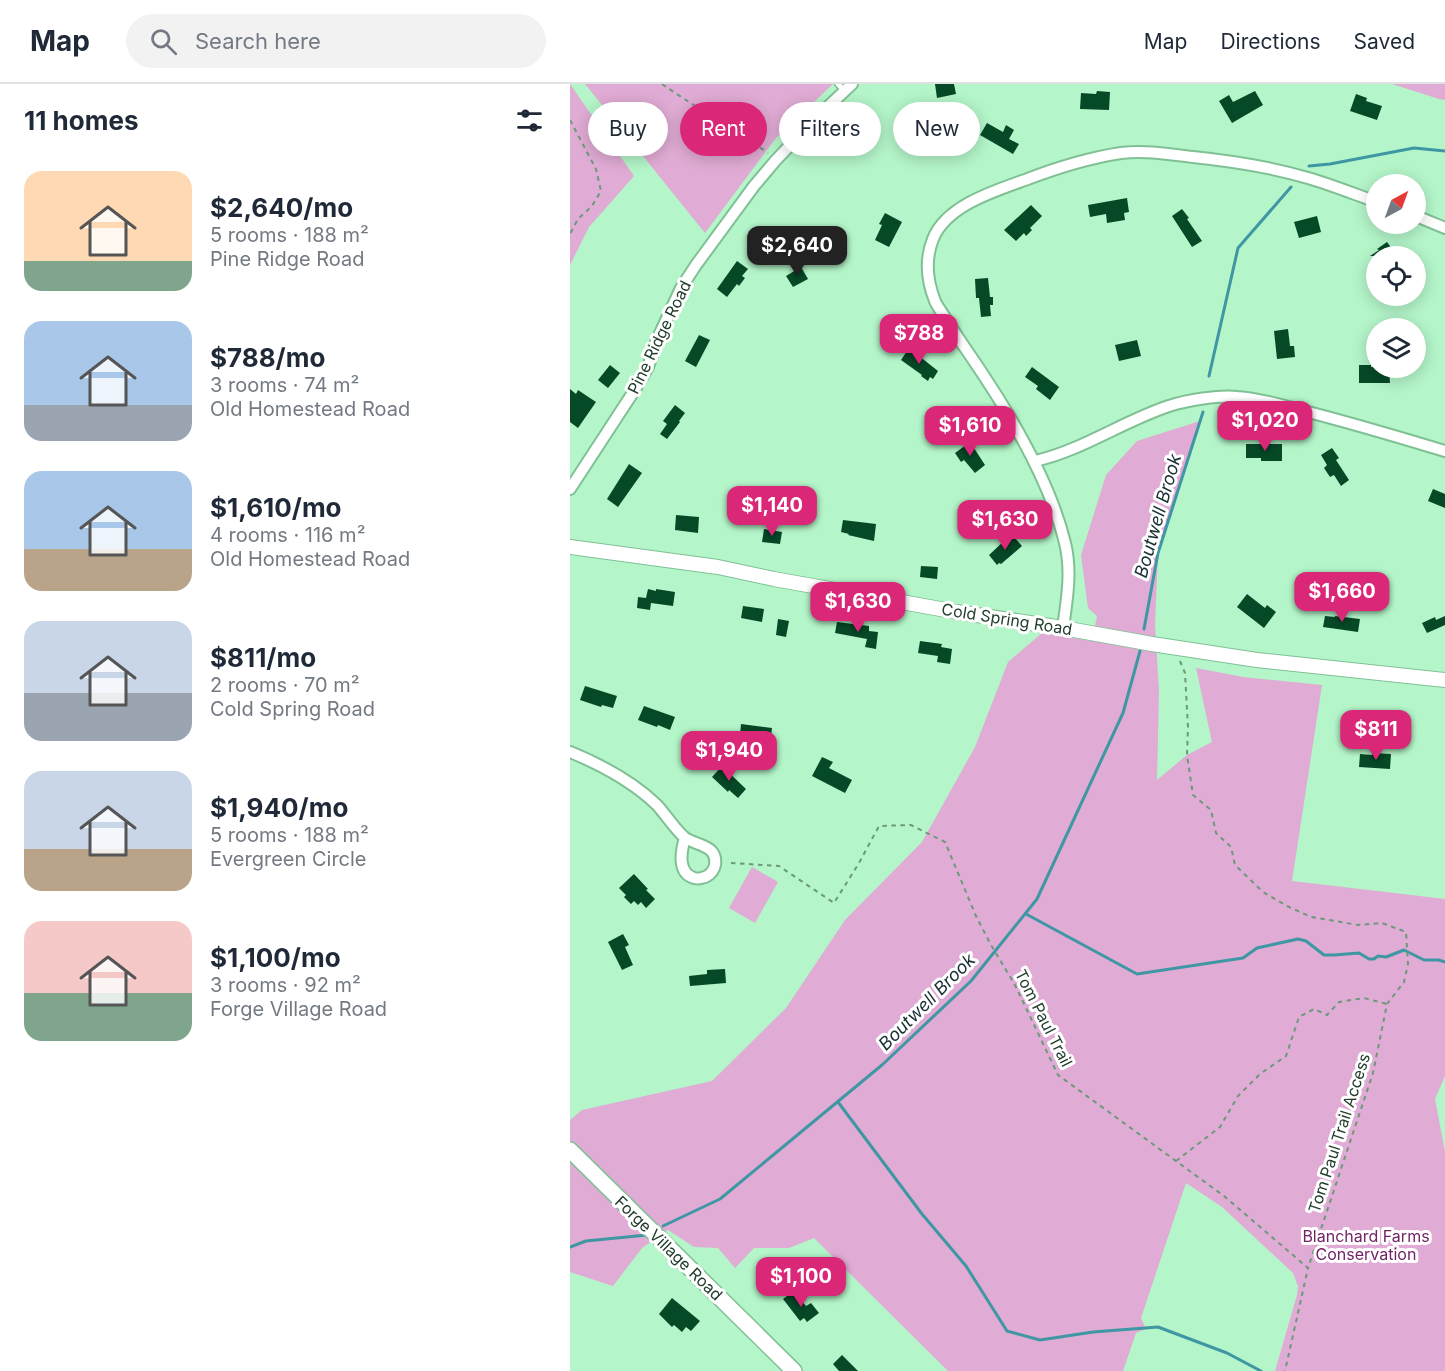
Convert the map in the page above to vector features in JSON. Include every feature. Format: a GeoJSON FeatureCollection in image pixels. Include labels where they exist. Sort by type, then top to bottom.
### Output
{"type":"FeatureCollection","features":[{"type":"Feature","properties":{"kind":"main road","name":"Forge Village Road"},"geometry":{"type":"LineString","coordinates":[[570,1150],[794,1371]]}},
{"type":"Feature","properties":{"kind":"street","name":"Pine Ridge Road"},"geometry":{"type":"LineString","coordinates":[[570,489],[648,367],[657,340],[681,288],[696,265],[754,186],[845,86]]}},
{"type":"Feature","properties":{"kind":"street"},"geometry":{"type":"LineString","coordinates":[[1063,628],[1069,585],[1068,561],[1058,517],[1035,461],[1005,409],[935,301],[927,268],[928,254],[939,227],[958,209],[981,198],[1072,164],[1122,153],[1161,153],[1247,164],[1308,178],[1366,198]]}},
{"type":"Feature","properties":{"kind":"street"},"geometry":{"type":"LineString","coordinates":[[1426,220],[1445,228]]}},
{"type":"Feature","properties":{"kind":"street"},"geometry":{"type":"LineString","coordinates":[[1035,461],[1066,453],[1121,425],[1171,405],[1214,397],[1235,396],[1326,416],[1445,451]]}},
{"type":"Feature","properties":{"kind":"street","name":"Cold Spring Road"},"geometry":{"type":"LineString","coordinates":[[570,547],[718,567],[957,612],[1257,660],[1445,680]]}},
{"type":"Feature","properties":{"kind":"street"},"geometry":{"type":"LineString","coordinates":[[570,753],[614,773],[648,797],[685,838]]}},
{"type":"Feature","properties":{"kind":"path"},"geometry":{"type":"LineString","coordinates":[[662,84],[776,160]]}},
{"type":"Feature","properties":{"kind":"path"},"geometry":{"type":"LineString","coordinates":[[570,120],[596,169],[601,190],[592,206],[578,219],[570,234]]}},
{"type":"Feature","properties":{"kind":"path","name":"Tom Paul Trail Access"},"geometry":{"type":"LineString","coordinates":[[1175,647],[1185,673],[1187,755],[1193,795],[1212,810],[1216,833],[1231,847],[1235,865],[1263,892],[1311,917],[1358,925],[1382,923],[1406,932],[1408,964],[1404,982],[1388,1004],[1373,1073],[1308,1268]]}},
{"type":"Feature","properties":{"kind":"path","name":"Tom Paul Trail"},"geometry":{"type":"LineString","coordinates":[[731,863],[779,866],[834,903],[879,826],[911,825],[945,842],[976,916],[1015,985],[1058,1076],[1224,1196],[1308,1268]]}},
{"type":"Feature","properties":{"kind":"path"},"geometry":{"type":"LineString","coordinates":[[1176,1161],[1220,1127],[1238,1096],[1260,1074],[1286,1056],[1299,1017],[1314,1009],[1328,1015],[1340,1002],[1364,998],[1388,1004]]}},
{"type":"Feature","properties":{"kind":"path"},"geometry":{"type":"LineString","coordinates":[[1285,1371],[1308,1268]]}},
{"type":"Feature","properties":{"kind":"green space"},"geometry":{"type":"Polygon","coordinates":[[[570,84],[588,110],[588,156],[620,156],[634,176],[589,227],[570,265],[570,84]]]}},
{"type":"Feature","properties":{"kind":"green space"},"geometry":{"type":"Polygon","coordinates":[[[585,84],[833,84],[814,102],[779,102],[779,135],[767,150],[767,102],[680,102],[680,156],[763,156],[705,233],[643,156],[668,156],[668,102],[599,102],[585,84]]]}},
{"type":"Feature","properties":{"kind":"green space"},"geometry":{"type":"Polygon","coordinates":[[[1392,84],[1445,84],[1445,100],[1439,99],[1392,84]]]}},
{"type":"Feature","properties":{"kind":"green space","name":"Blanchard Farms Conservation"},"geometry":{"type":"Polygon","coordinates":[[[1200,421],[1158,553],[1155,625],[1159,691],[1157,780],[1187,755],[1212,742],[1196,668],[1243,677],[1322,685],[1292,881],[1445,899],[1445,1076],[1435,1099],[1445,1152],[1445,1371],[1275,1371],[1297,1295],[1298,1286],[1293,1273],[1222,1207],[1186,1183],[1141,1318],[1146,1329],[1136,1333],[1123,1371],[948,1371],[814,1238],[789,1248],[754,1248],[735,1268],[718,1248],[694,1247],[668,1230],[642,1248],[613,1286],[570,1272],[570,1120],[582,1110],[712,1081],[786,1008],[845,920],[922,842],[975,747],[1008,662],[1042,633],[1092,641],[1097,616],[1088,608],[1081,555],[1106,475],[1137,441],[1200,421]]]}},
{"type":"Feature","properties":{"kind":"green space"},"geometry":{"type":"Polygon","coordinates":[[[752,867],[778,882],[755,923],[729,908],[752,867]]]}},
{"type":"Feature","properties":{"kind":"building"},"geometry":{"type":"Polygon","coordinates":[[[935,84],[954,84],[956,94],[937,98],[935,84]]]}},
{"type":"Feature","properties":{"kind":"building"},"geometry":{"type":"Polygon","coordinates":[[[1097,91],[1110,92],[1109,110],[1080,109],[1081,93],[1096,94],[1097,91]]]}},
{"type":"Feature","properties":{"kind":"building"},"geometry":{"type":"Polygon","coordinates":[[[1255,91],[1263,105],[1232,123],[1219,101],[1229,95],[1233,102],[1255,91]]]}},
{"type":"Feature","properties":{"kind":"building"},"geometry":{"type":"Polygon","coordinates":[[[1356,94],[1367,98],[1366,101],[1382,106],[1377,120],[1350,111],[1356,94]]]}},
{"type":"Feature","properties":{"kind":"building"},"geometry":{"type":"Polygon","coordinates":[[[987,123],[1003,132],[1006,125],[1014,130],[1009,139],[1019,144],[1013,154],[980,135],[987,123]]]}},
{"type":"Feature","properties":{"kind":"building"},"geometry":{"type":"Polygon","coordinates":[[[1127,198],[1129,212],[1124,213],[1125,220],[1107,223],[1106,214],[1090,217],[1088,205],[1127,198]]]}},
{"type":"Feature","properties":{"kind":"building"},"geometry":{"type":"Polygon","coordinates":[[[1031,205],[1042,216],[1030,228],[1032,230],[1026,236],[1024,233],[1016,241],[1004,230],[1031,205]]]}},
{"type":"Feature","properties":{"kind":"building"},"geometry":{"type":"Polygon","coordinates":[[[1182,209],[1202,241],[1192,247],[1172,216],[1182,209]]]}},
{"type":"Feature","properties":{"kind":"building"},"geometry":{"type":"Polygon","coordinates":[[[885,213],[902,222],[889,247],[875,240],[882,225],[879,224],[885,213]]]}},
{"type":"Feature","properties":{"kind":"building"},"geometry":{"type":"Polygon","coordinates":[[[1317,216],[1321,232],[1299,238],[1294,222],[1317,216]]]}},
{"type":"Feature","properties":{"kind":"building"},"geometry":{"type":"Polygon","coordinates":[[[737,261],[748,269],[742,276],[745,278],[739,286],[737,284],[727,297],[717,289],[737,261]]]}},
{"type":"Feature","properties":{"kind":"building"},"geometry":{"type":"Polygon","coordinates":[[[801,267],[808,279],[793,287],[786,276],[801,267]]]}},
{"type":"Feature","properties":{"kind":"building"},"geometry":{"type":"Polygon","coordinates":[[[988,278],[993,305],[990,305],[991,316],[981,317],[979,298],[976,298],[975,279],[988,278]]]}},
{"type":"Feature","properties":{"kind":"building"},"geometry":{"type":"Polygon","coordinates":[[[1288,329],[1290,346],[1294,346],[1295,357],[1277,359],[1274,331],[1288,329]]]}},
{"type":"Feature","properties":{"kind":"building"},"geometry":{"type":"Polygon","coordinates":[[[699,335],[710,340],[696,367],[685,361],[699,335]]]}},
{"type":"Feature","properties":{"kind":"building"},"geometry":{"type":"Polygon","coordinates":[[[1137,340],[1141,356],[1119,361],[1115,345],[1137,340]]]}},
{"type":"Feature","properties":{"kind":"building"},"geometry":{"type":"Polygon","coordinates":[[[909,348],[938,371],[933,379],[930,377],[928,381],[901,360],[909,348]]]}},
{"type":"Feature","properties":{"kind":"building"},"geometry":{"type":"Polygon","coordinates":[[[610,365],[620,373],[608,388],[598,380],[610,365]]]}},
{"type":"Feature","properties":{"kind":"building"},"geometry":{"type":"Polygon","coordinates":[[[1359,365],[1366,365],[1366,378],[1390,378],[1390,383],[1359,383],[1359,365]]]}},
{"type":"Feature","properties":{"kind":"building"},"geometry":{"type":"Polygon","coordinates":[[[1032,367],[1059,387],[1050,400],[1036,389],[1038,386],[1025,377],[1032,367]]]}},
{"type":"Feature","properties":{"kind":"building"},"geometry":{"type":"Polygon","coordinates":[[[570,389],[576,394],[578,390],[596,402],[578,428],[570,422],[570,389]]]}},
{"type":"Feature","properties":{"kind":"building"},"geometry":{"type":"Polygon","coordinates":[[[675,405],[685,413],[667,439],[660,434],[667,424],[663,421],[675,405]]]}},
{"type":"Feature","properties":{"kind":"building"},"geometry":{"type":"Polygon","coordinates":[[[970,442],[985,465],[975,473],[964,460],[961,462],[955,453],[970,442]]]}},
{"type":"Feature","properties":{"kind":"building"},"geometry":{"type":"Polygon","coordinates":[[[1246,444],[1282,444],[1282,461],[1246,458],[1246,444]]]}},
{"type":"Feature","properties":{"kind":"building"},"geometry":{"type":"Polygon","coordinates":[[[1332,448],[1339,458],[1336,460],[1349,480],[1341,486],[1334,475],[1330,477],[1324,468],[1327,465],[1321,455],[1332,448]]]}},
{"type":"Feature","properties":{"kind":"building"},"geometry":{"type":"Polygon","coordinates":[[[629,464],[642,473],[618,507],[607,499],[629,464]]]}},
{"type":"Feature","properties":{"kind":"building"},"geometry":{"type":"Polygon","coordinates":[[[1433,489],[1445,494],[1445,508],[1428,501],[1433,489]]]}},
{"type":"Feature","properties":{"kind":"building"},"geometry":{"type":"Polygon","coordinates":[[[676,515],[699,517],[698,533],[675,530],[676,515]]]}},
{"type":"Feature","properties":{"kind":"building"},"geometry":{"type":"Polygon","coordinates":[[[843,520],[876,524],[874,541],[841,532],[843,520]]]}},
{"type":"Feature","properties":{"kind":"building"},"geometry":{"type":"Polygon","coordinates":[[[764,529],[782,532],[780,544],[762,542],[764,529]]]}},
{"type":"Feature","properties":{"kind":"building"},"geometry":{"type":"Polygon","coordinates":[[[1014,537],[1022,546],[997,565],[989,555],[1004,541],[1007,544],[1014,537]]]}},
{"type":"Feature","properties":{"kind":"building"},"geometry":{"type":"Polygon","coordinates":[[[921,566],[938,567],[937,579],[920,577],[921,566]]]}},
{"type":"Feature","properties":{"kind":"building"},"geometry":{"type":"Polygon","coordinates":[[[648,589],[675,592],[673,606],[651,603],[650,610],[637,608],[638,597],[646,598],[648,589]]]}},
{"type":"Feature","properties":{"kind":"building"},"geometry":{"type":"Polygon","coordinates":[[[1247,594],[1265,608],[1267,605],[1276,612],[1264,628],[1237,607],[1247,594]]]}},
{"type":"Feature","properties":{"kind":"building"},"geometry":{"type":"Polygon","coordinates":[[[743,606],[764,609],[762,622],[741,618],[743,606]]]}},
{"type":"Feature","properties":{"kind":"building"},"geometry":{"type":"Polygon","coordinates":[[[1325,616],[1360,619],[1358,632],[1323,627],[1325,616]]]}},
{"type":"Feature","properties":{"kind":"building"},"geometry":{"type":"Polygon","coordinates":[[[1445,616],[1445,625],[1427,633],[1422,623],[1435,617],[1436,620],[1445,616]]]}},
{"type":"Feature","properties":{"kind":"building"},"geometry":{"type":"Polygon","coordinates":[[[778,619],[789,621],[786,637],[776,635],[778,619]]]}},
{"type":"Feature","properties":{"kind":"building"},"geometry":{"type":"Polygon","coordinates":[[[837,622],[869,626],[869,631],[878,632],[876,649],[865,647],[867,639],[835,633],[837,622]]]}},
{"type":"Feature","properties":{"kind":"building"},"geometry":{"type":"Polygon","coordinates":[[[920,641],[942,644],[941,647],[952,649],[950,664],[937,662],[938,656],[918,653],[920,641]]]}},
{"type":"Feature","properties":{"kind":"building"},"geometry":{"type":"Polygon","coordinates":[[[585,686],[617,696],[613,708],[602,705],[601,707],[580,700],[585,686]]]}},
{"type":"Feature","properties":{"kind":"building"},"geometry":{"type":"Polygon","coordinates":[[[644,706],[675,717],[670,730],[638,720],[644,706]]]}},
{"type":"Feature","properties":{"kind":"building"},"geometry":{"type":"Polygon","coordinates":[[[741,724],[772,728],[770,745],[758,744],[759,738],[740,735],[741,724]]]}},
{"type":"Feature","properties":{"kind":"building"},"geometry":{"type":"Polygon","coordinates":[[[1372,753],[1391,754],[1390,769],[1359,767],[1360,754],[1372,755],[1372,753]]]}},
{"type":"Feature","properties":{"kind":"building"},"geometry":{"type":"Polygon","coordinates":[[[822,757],[833,762],[829,768],[852,780],[845,793],[812,776],[822,757]]]}},
{"type":"Feature","properties":{"kind":"building"},"geometry":{"type":"Polygon","coordinates":[[[722,766],[746,789],[738,798],[712,777],[722,766]]]}},
{"type":"Feature","properties":{"kind":"building"},"geometry":{"type":"Polygon","coordinates":[[[634,874],[655,899],[646,908],[641,902],[638,905],[634,901],[631,904],[619,888],[634,874]]]}},
{"type":"Feature","properties":{"kind":"building"},"geometry":{"type":"Polygon","coordinates":[[[623,934],[629,945],[625,947],[633,965],[622,970],[608,942],[623,934]]]}},
{"type":"Feature","properties":{"kind":"building"},"geometry":{"type":"Polygon","coordinates":[[[725,969],[726,983],[690,986],[689,976],[707,974],[707,970],[725,969]]]}},
{"type":"Feature","properties":{"kind":"building"},"geometry":{"type":"Polygon","coordinates":[[[794,1291],[806,1306],[811,1303],[819,1313],[807,1322],[804,1318],[800,1321],[783,1299],[794,1291]]]}},
{"type":"Feature","properties":{"kind":"building"},"geometry":{"type":"Polygon","coordinates":[[[672,1298],[700,1321],[691,1331],[686,1327],[682,1332],[674,1325],[672,1327],[659,1314],[672,1298]]]}},
{"type":"Feature","properties":{"kind":"building"},"geometry":{"type":"Polygon","coordinates":[[[842,1355],[858,1371],[839,1371],[833,1364],[842,1355]]]}},
{"type":"Feature","properties":{"kind":"waterway","name":"Boutwell Brook"},"geometry":{"type":"LineString","coordinates":[[1309,166],[1414,148],[1445,151]]}},
{"type":"Feature","properties":{"kind":"waterway","name":"Boutwell Brook"},"geometry":{"type":"LineString","coordinates":[[1209,376],[1238,248],[1291,187]]}},
{"type":"Feature","properties":{"kind":"waterway","name":"Boutwell Brook"},"geometry":{"type":"LineString","coordinates":[[1144,629],[1158,553],[1203,412]]}},
{"type":"Feature","properties":{"kind":"waterway","name":"Boutwell Brook"},"geometry":{"type":"LineString","coordinates":[[663,1226],[720,1199],[882,1065],[971,981],[1037,899],[1123,713],[1140,651]]}},
{"type":"Feature","properties":{"kind":"waterway"},"geometry":{"type":"LineString","coordinates":[[1026,914],[1137,974],[1243,958],[1257,948],[1298,939],[1306,941],[1324,955],[1359,953],[1369,959],[1374,959],[1404,950],[1424,960],[1445,962]]}},
{"type":"Feature","properties":{"kind":"waterway"},"geometry":{"type":"LineString","coordinates":[[838,1102],[922,1214],[966,1266],[1007,1331],[1040,1340],[1093,1332],[1158,1327],[1227,1353],[1261,1371]]}},
{"type":"Feature","properties":{"kind":"waterway","name":"Boutwell Brook"},"geometry":{"type":"LineString","coordinates":[[570,1247],[586,1241],[647,1235]]}}]}
